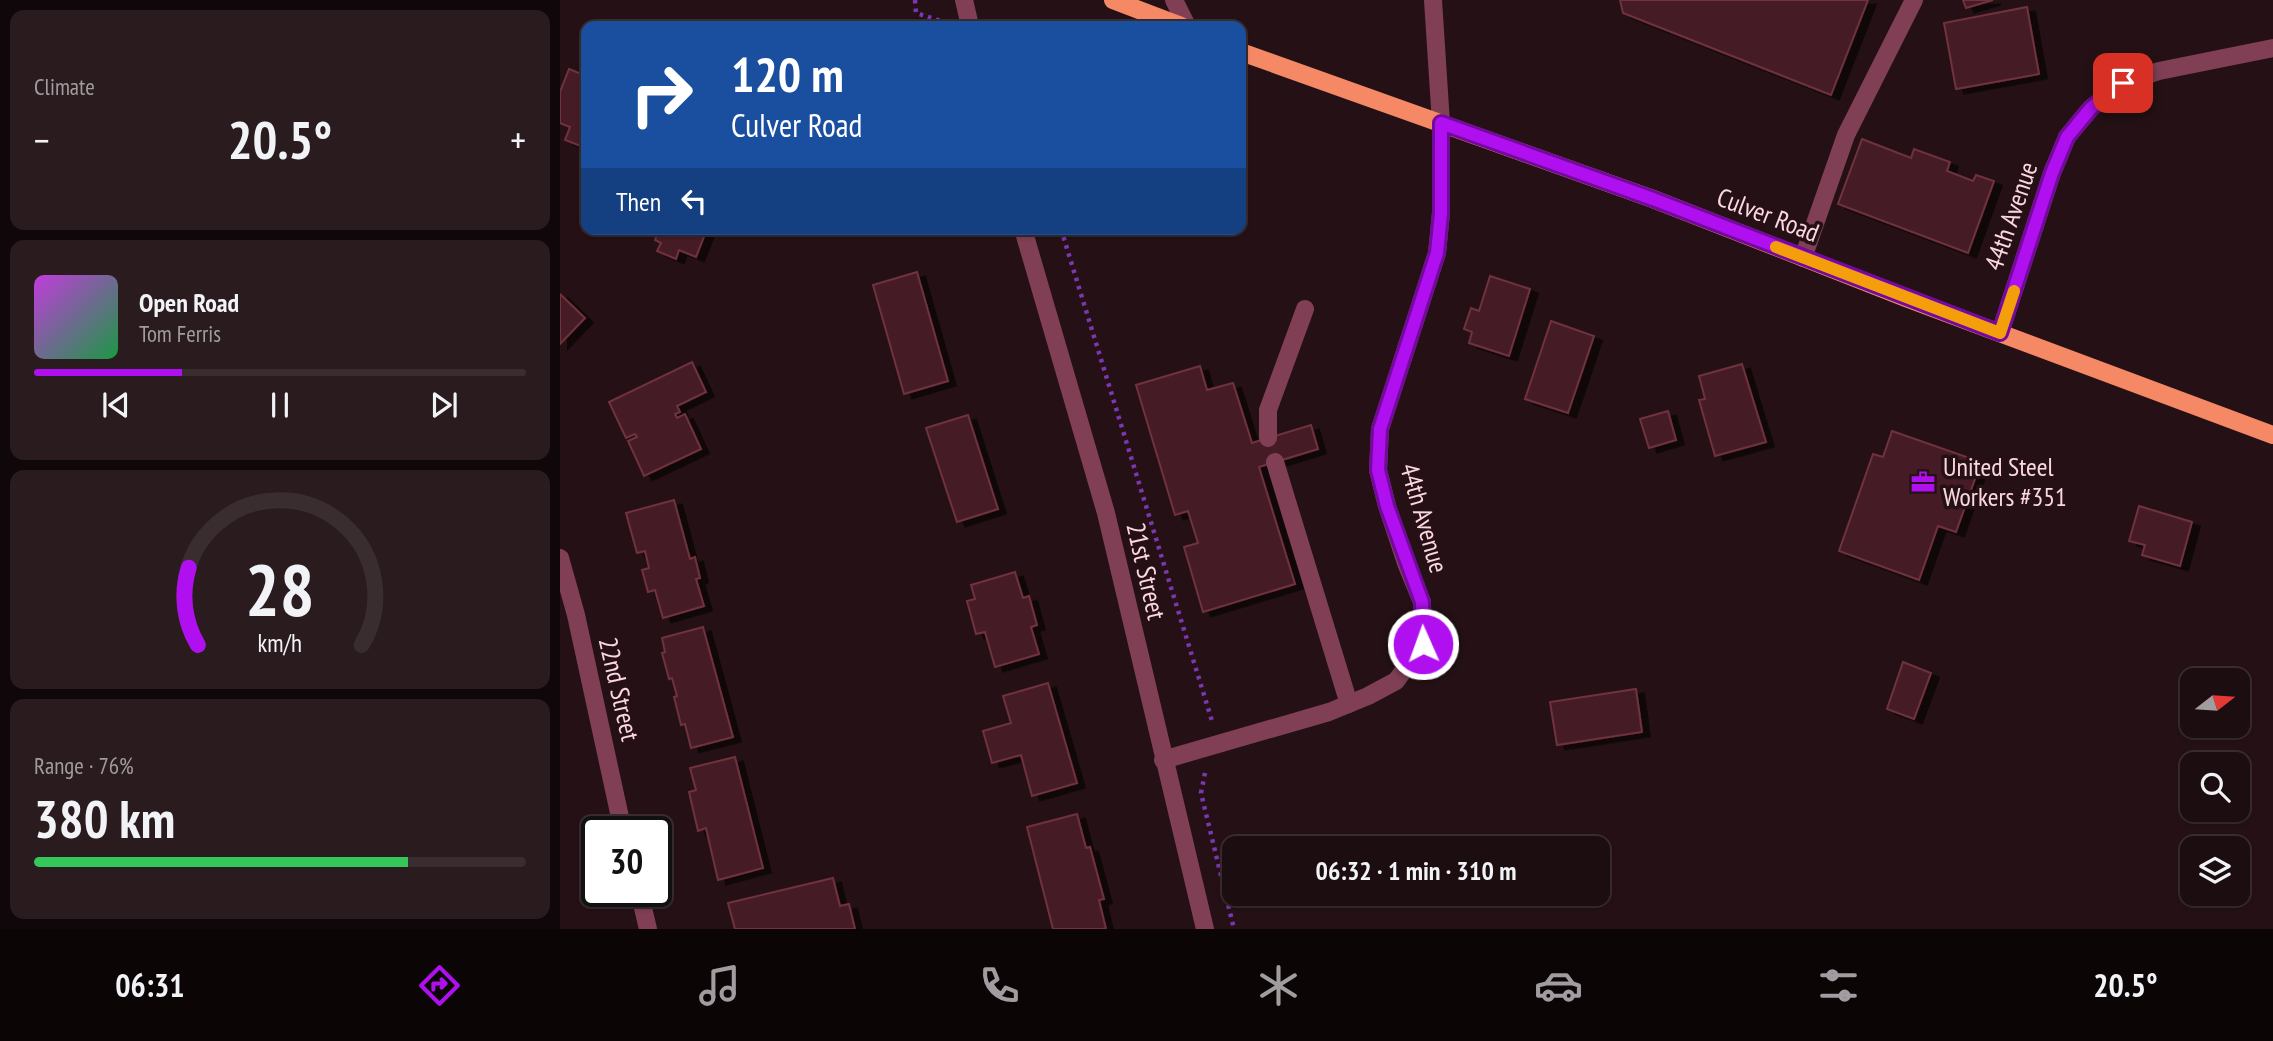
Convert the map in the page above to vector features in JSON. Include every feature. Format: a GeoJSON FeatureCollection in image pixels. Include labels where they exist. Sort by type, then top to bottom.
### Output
{"type":"FeatureCollection","features":[{"type":"Feature","properties":{"kind":"main road"},"geometry":{"type":"LineString","coordinates":[[1113,0],[1170,21]]}},
{"type":"Feature","properties":{"kind":"main road","name":"Culver Road"},"geometry":{"type":"LineString","coordinates":[[1246,54],[1653,199],[2273,435]]}},
{"type":"Feature","properties":{"kind":"street"},"geometry":{"type":"LineString","coordinates":[[964,0],[969,21]]}},
{"type":"Feature","properties":{"kind":"street"},"geometry":{"type":"LineString","coordinates":[[1174,0],[1182,21]]}},
{"type":"Feature","properties":{"kind":"street","name":"44th Avenue"},"geometry":{"type":"LineString","coordinates":[[1163,760],[1349,704],[1396,681],[1423,644],[1422,602],[1387,506],[1378,470],[1380,429],[1437,253],[1441,213],[1441,123],[1433,0]]}},
{"type":"Feature","properties":{"kind":"street"},"geometry":{"type":"LineString","coordinates":[[1803,258],[1846,135],[1914,0]]}},
{"type":"Feature","properties":{"kind":"street","name":"44th Avenue"},"geometry":{"type":"LineString","coordinates":[[2000,333],[2052,173],[2067,137],[2091,108],[2123,83],[2147,75],[2273,48]]}},
{"type":"Feature","properties":{"kind":"street","name":"21st Street"},"geometry":{"type":"LineString","coordinates":[[1025,235],[1105,513],[1205,929]]}},
{"type":"Feature","properties":{"kind":"street"},"geometry":{"type":"LineString","coordinates":[[1268,438],[1268,410],[1305,309]]}},
{"type":"Feature","properties":{"kind":"street"},"geometry":{"type":"LineString","coordinates":[[1275,462],[1349,704]]}},
{"type":"Feature","properties":{"kind":"street","name":"22nd Street"},"geometry":{"type":"LineString","coordinates":[[560,558],[576,615],[620,816]]}},
{"type":"Feature","properties":{"kind":"street"},"geometry":{"type":"LineString","coordinates":[[643,907],[648,929]]}},
{"type":"Feature","properties":{"kind":"path"},"geometry":{"type":"LineString","coordinates":[[915,0],[916,13],[942,21]]}},
{"type":"Feature","properties":{"kind":"path"},"geometry":{"type":"LineString","coordinates":[[1063,235],[1215,731],[1215,746],[1202,782],[1201,793],[1234,929]]}},
{"type":"Feature","properties":{"kind":"building"},"geometry":{"type":"Polygon","coordinates":[[[1620,0],[1868,0],[1831,95],[1623,13],[1620,0]]]}},
{"type":"Feature","properties":{"kind":"building"},"geometry":{"type":"Polygon","coordinates":[[[1963,0],[1993,0],[1966,8],[1963,0]]]}},
{"type":"Feature","properties":{"kind":"building"},"geometry":{"type":"Polygon","coordinates":[[[2027,7],[2039,74],[1956,89],[1944,23],[2027,7]]]}},
{"type":"Feature","properties":{"kind":"building"},"geometry":{"type":"Polygon","coordinates":[[[569,69],[581,74],[581,146],[565,140],[570,127],[560,123],[560,92],[569,69]]]}},
{"type":"Feature","properties":{"kind":"building"},"geometry":{"type":"Polygon","coordinates":[[[1862,139],[1911,158],[1914,149],[1950,162],[1947,171],[1973,181],[1976,175],[1994,181],[1968,253],[1838,204],[1862,139]]]}},
{"type":"Feature","properties":{"kind":"building"},"geometry":{"type":"Polygon","coordinates":[[[657,235],[705,235],[696,257],[679,250],[676,259],[657,251],[661,243],[655,240],[657,235]]]}},
{"type":"Feature","properties":{"kind":"building"},"geometry":{"type":"Polygon","coordinates":[[[917,272],[948,381],[904,394],[873,285],[917,272]]]}},
{"type":"Feature","properties":{"kind":"building"},"geometry":{"type":"Polygon","coordinates":[[[1490,276],[1530,289],[1509,356],[1469,343],[1472,332],[1464,329],[1471,308],[1479,311],[1490,276]]]}},
{"type":"Feature","properties":{"kind":"building"},"geometry":{"type":"Polygon","coordinates":[[[560,294],[585,318],[560,344],[560,294]]]}},
{"type":"Feature","properties":{"kind":"building"},"geometry":{"type":"Polygon","coordinates":[[[1551,321],[1594,336],[1568,413],[1525,399],[1551,321]]]}},
{"type":"Feature","properties":{"kind":"building"},"geometry":{"type":"Polygon","coordinates":[[[692,362],[706,392],[677,406],[680,412],[675,414],[677,418],[685,414],[701,449],[644,476],[628,441],[637,437],[635,434],[626,438],[609,402],[692,362]]]}},
{"type":"Feature","properties":{"kind":"building"},"geometry":{"type":"Polygon","coordinates":[[[1742,364],[1766,442],[1715,456],[1699,400],[1705,399],[1699,376],[1742,364]]]}},
{"type":"Feature","properties":{"kind":"building"},"geometry":{"type":"Polygon","coordinates":[[[1200,366],[1207,390],[1233,383],[1252,443],[1311,425],[1318,449],[1259,467],[1295,584],[1203,612],[1184,547],[1198,543],[1188,511],[1175,515],[1136,385],[1200,366]]]}},
{"type":"Feature","properties":{"kind":"building"},"geometry":{"type":"Polygon","coordinates":[[[1668,411],[1676,440],[1649,448],[1640,419],[1668,411]]]}},
{"type":"Feature","properties":{"kind":"building"},"geometry":{"type":"Polygon","coordinates":[[[968,415],[998,509],[957,522],[926,428],[968,415]]]}},
{"type":"Feature","properties":{"kind":"building"},"geometry":{"type":"Polygon","coordinates":[[[1892,431],[1981,462],[1956,532],[1938,526],[1919,580],[1839,551],[1873,454],[1883,457],[1892,431]]]}},
{"type":"Feature","properties":{"kind":"building"},"geometry":{"type":"Polygon","coordinates":[[[674,500],[690,559],[695,557],[700,578],[696,579],[704,606],[663,618],[655,590],[648,592],[642,570],[649,568],[645,551],[637,553],[626,513],[674,500]]]}},
{"type":"Feature","properties":{"kind":"building"},"geometry":{"type":"Polygon","coordinates":[[[2139,506],[2192,522],[2180,566],[2142,555],[2145,545],[2129,541],[2139,506]]]}},
{"type":"Feature","properties":{"kind":"building"},"geometry":{"type":"Polygon","coordinates":[[[1015,572],[1023,598],[1029,596],[1037,625],[1031,627],[1039,654],[995,667],[985,632],[976,634],[967,601],[975,599],[971,585],[1015,572]]]}},
{"type":"Feature","properties":{"kind":"building"},"geometry":{"type":"Polygon","coordinates":[[[703,627],[733,737],[691,748],[685,724],[681,725],[674,697],[677,696],[662,653],[665,652],[662,638],[703,627]]]}},
{"type":"Feature","properties":{"kind":"building"},"geometry":{"type":"Polygon","coordinates":[[[1903,662],[1931,673],[1914,719],[1887,709],[1903,662]]]}},
{"type":"Feature","properties":{"kind":"building"},"geometry":{"type":"Polygon","coordinates":[[[1048,683],[1077,783],[1032,796],[1021,755],[992,763],[983,731],[1011,723],[1003,696],[1048,683]]]}},
{"type":"Feature","properties":{"kind":"building"},"geometry":{"type":"Polygon","coordinates":[[[1636,689],[1642,732],[1557,745],[1550,702],[1636,689]]]}},
{"type":"Feature","properties":{"kind":"building"},"geometry":{"type":"Polygon","coordinates":[[[735,757],[763,868],[718,880],[706,828],[698,831],[689,792],[696,790],[690,768],[735,757]]]}},
{"type":"Feature","properties":{"kind":"building"},"geometry":{"type":"Polygon","coordinates":[[[1077,814],[1086,848],[1090,847],[1104,899],[1099,900],[1106,929],[1053,929],[1027,827],[1077,814]]]}},
{"type":"Feature","properties":{"kind":"building"},"geometry":{"type":"Polygon","coordinates":[[[833,878],[840,906],[849,904],[855,929],[735,929],[728,903],[833,878]]]}},
{"type":"Feature","properties":{"kind":"slow traffic"},"geometry":{"type":"LineString","coordinates":[[1776,247],[2000,333],[2014,291]]}},
{"type":"Feature","properties":{"kind":"place","name":"United Steel Workers #351"},"geometry":{"type":"Point","coordinates":[1923,482]}},
{"type":"Feature","properties":{"kind":"route"},"geometry":{"type":"LineString","coordinates":[[1423,644],[1422,602],[1406,563],[1378,470],[1380,429],[1437,253],[1441,213],[1441,123],[1653,199],[2000,333],[2052,173],[2067,137],[2091,108],[2123,83]]}}]}
